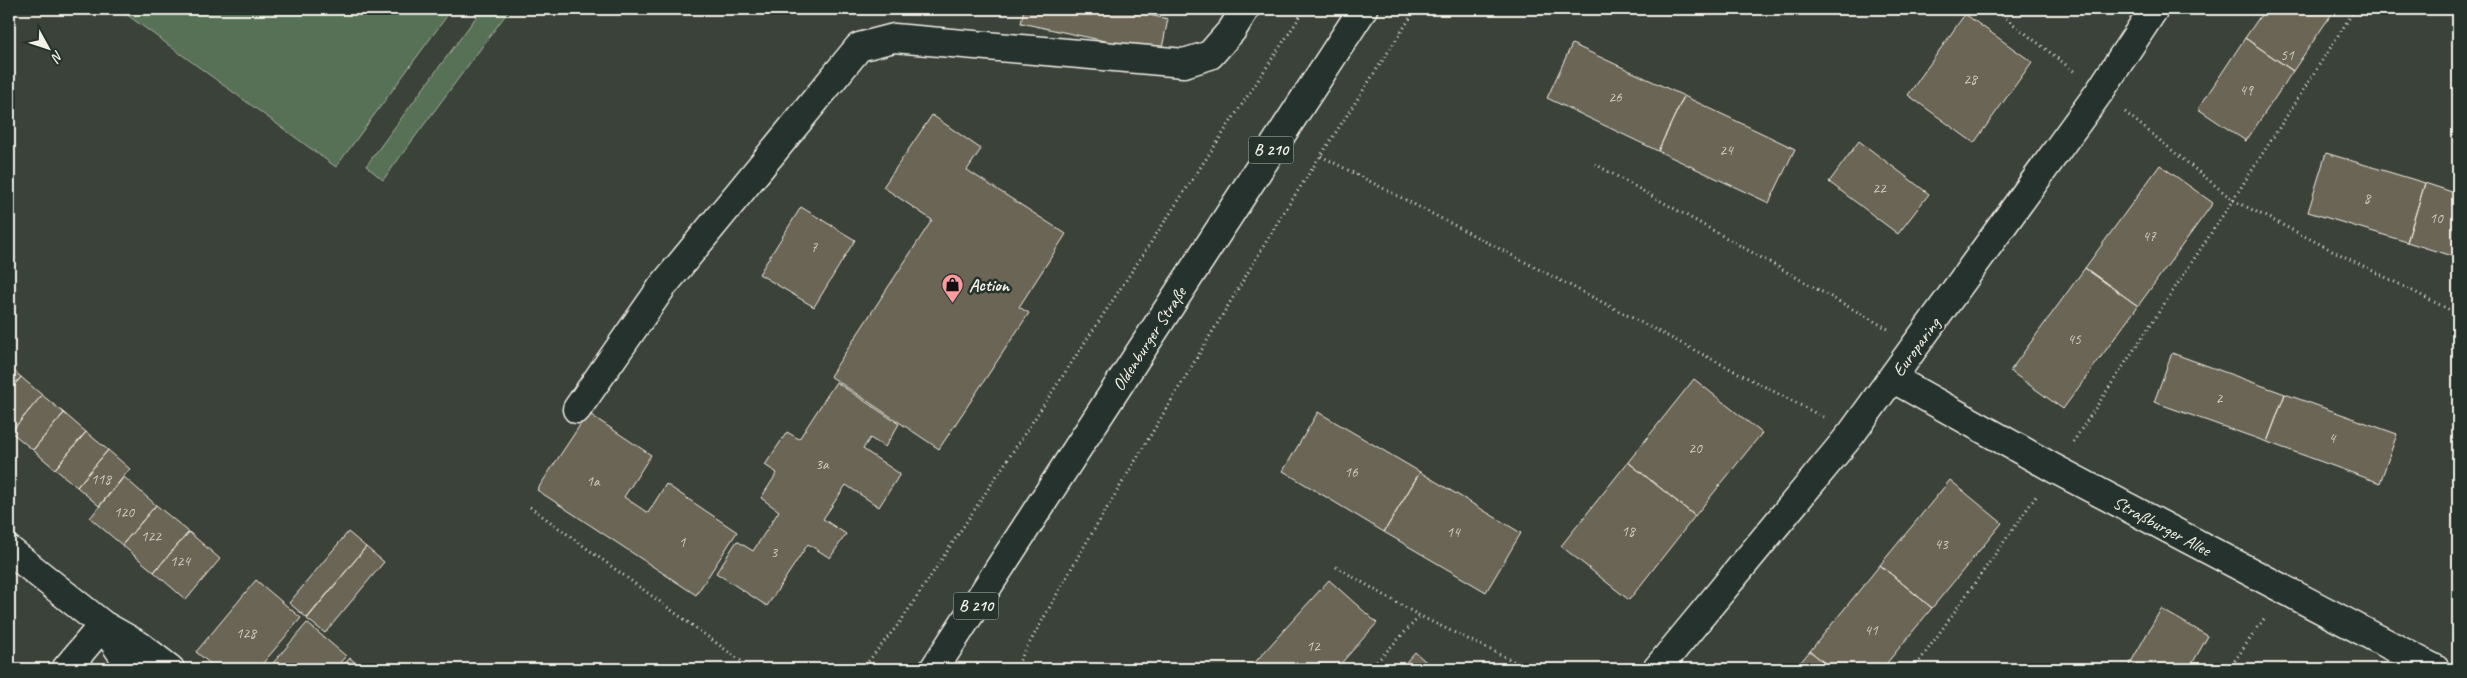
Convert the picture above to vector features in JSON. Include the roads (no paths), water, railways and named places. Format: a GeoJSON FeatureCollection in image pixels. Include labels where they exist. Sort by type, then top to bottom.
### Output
{"type":"FeatureCollection","features":[{"type":"Feature","properties":{"kind":"street"},"geometry":{"type":"LineString","coordinates":[[577,409],[662,287],[859,47],[894,38],[1184,63],[1210,55],[1232,30],[1245,9]]}},
{"type":"Feature","properties":{"kind":"street","name":"Oldenburger Straße"},"geometry":{"type":"LineString","coordinates":[[934,669],[1364,9]]}},
{"type":"Feature","properties":{"kind":"street","name":"Europaring"},"geometry":{"type":"LineString","coordinates":[[1657,669],[1852,433],[1917,346],[2100,91],[2154,9]]}},
{"type":"Feature","properties":{"kind":"street","name":"Straßburger Allee"},"geometry":{"type":"LineString","coordinates":[[1892,378],[2055,469],[2435,669]]}},
{"type":"Feature","properties":{"kind":"street"},"geometry":{"type":"LineString","coordinates":[[9,550],[103,625],[140,646],[170,669]]}},
{"type":"Feature","properties":{"kind":"street"},"geometry":{"type":"LineString","coordinates":[[66,669],[103,625]]}},
{"type":"Feature","properties":{"kind":"street"},"geometry":{"type":"LineString","coordinates":[[103,625],[132,669]]}},
{"type":"Feature","properties":{"kind":"place","name":"Action"},"geometry":{"type":"Point","coordinates":[953,304]}}]}
